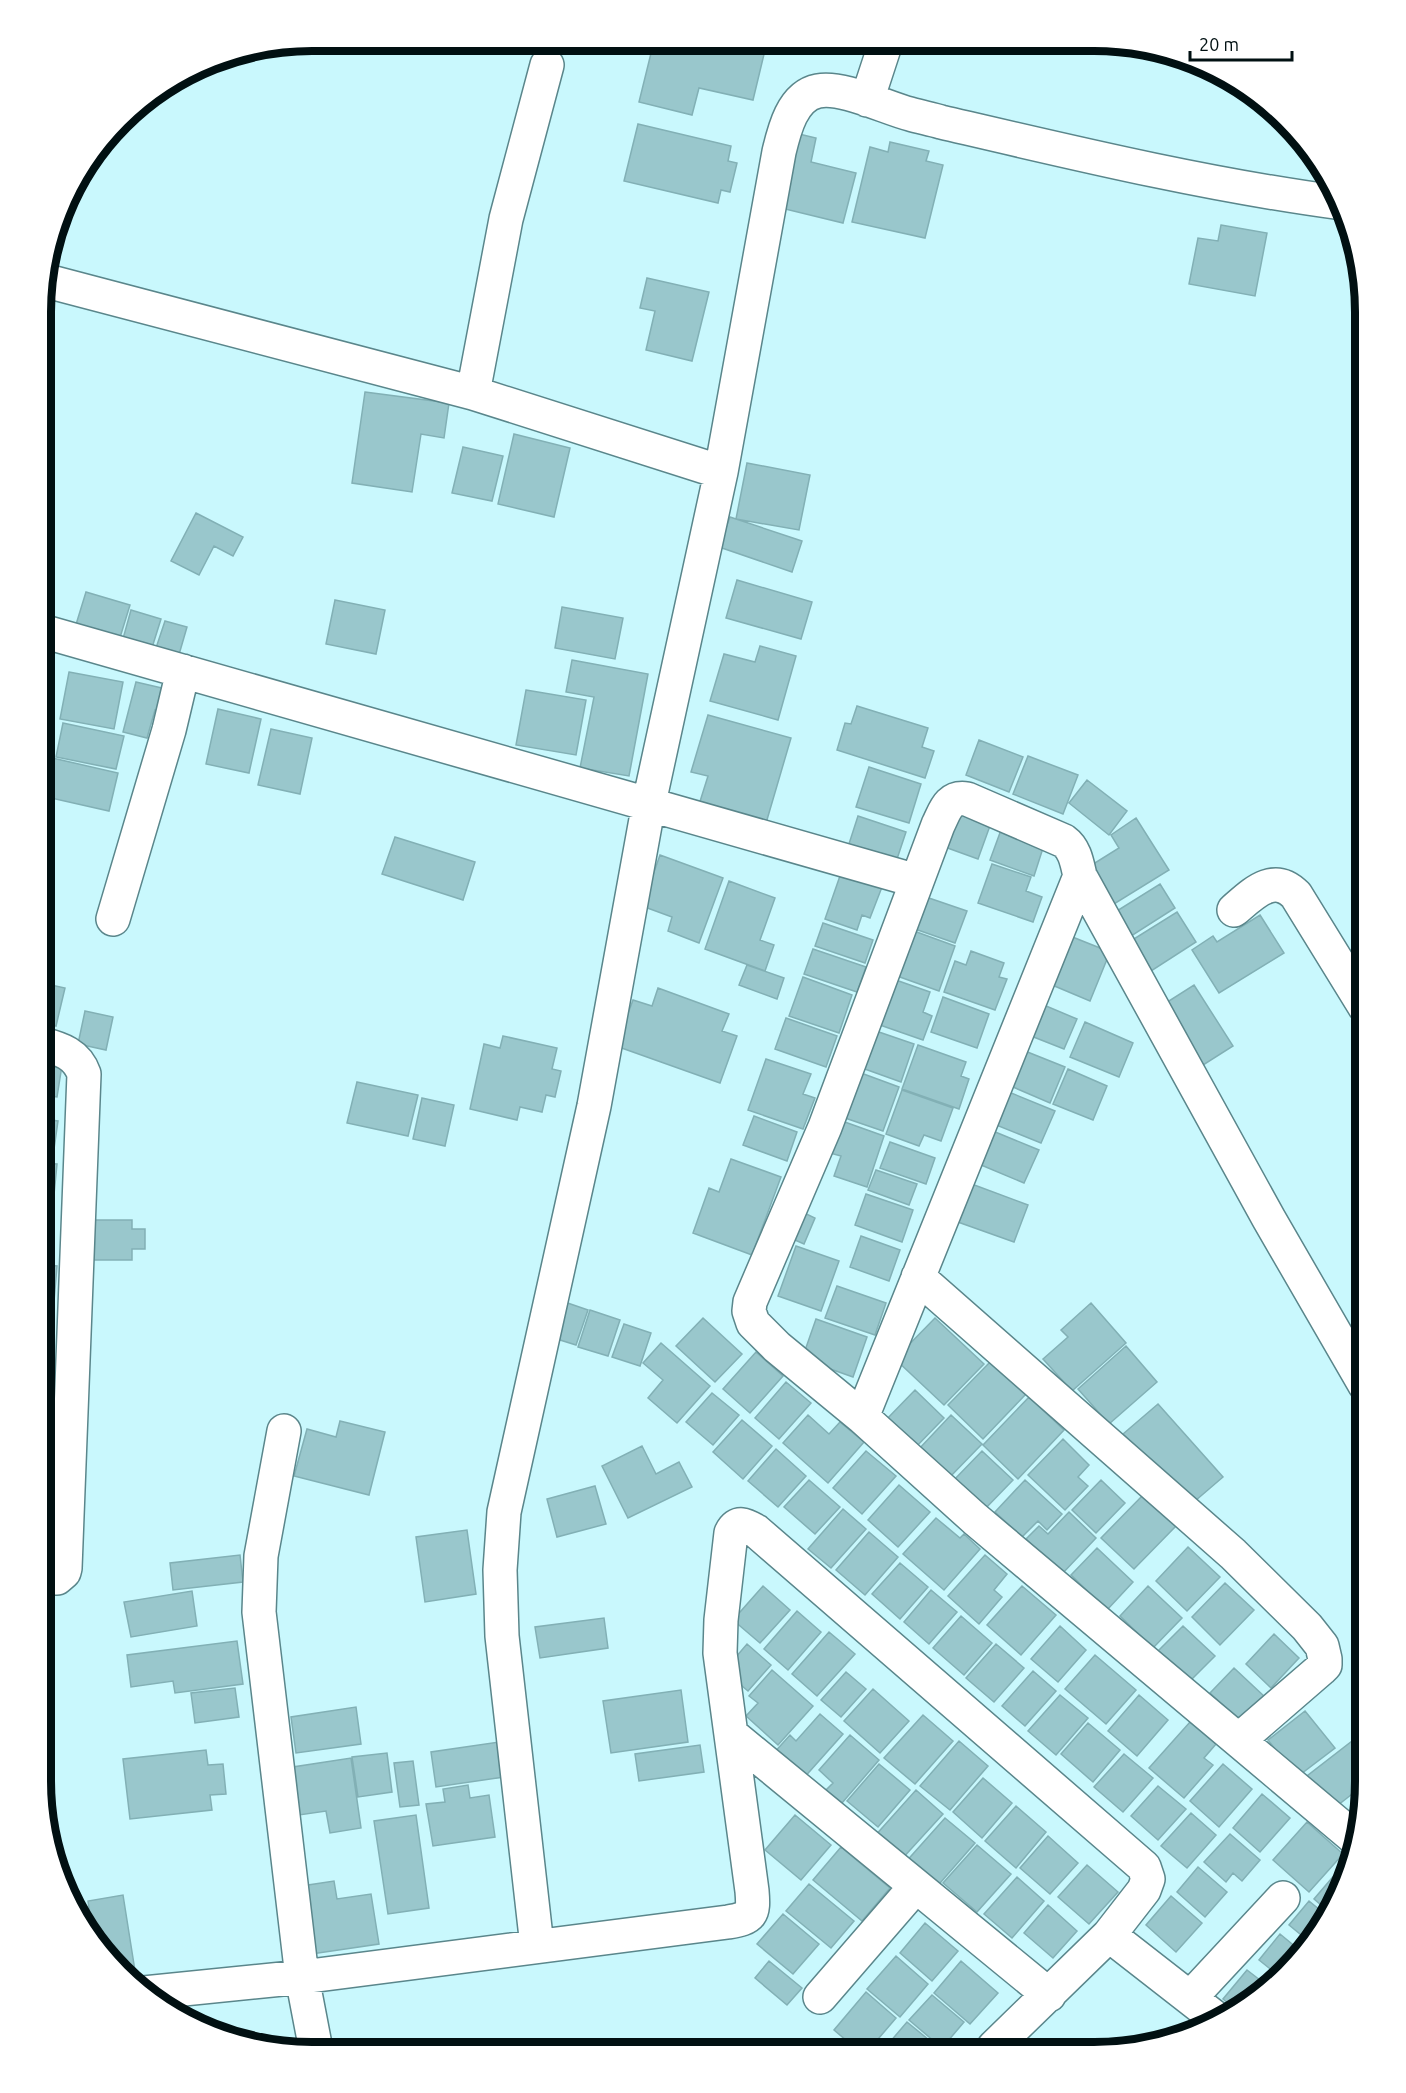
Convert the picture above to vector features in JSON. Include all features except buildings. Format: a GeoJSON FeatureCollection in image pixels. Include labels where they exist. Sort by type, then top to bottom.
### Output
{"type":"FeatureCollection","features":[{"type":"Feature","properties":{"kind":"street"},"geometry":{"type":"LineString","coordinates":[[867,100],[883,51]]}},
{"type":"Feature","properties":{"kind":"street"},"geometry":{"type":"LineString","coordinates":[[473,393],[506,219],[547,65]]}},
{"type":"Feature","properties":{"kind":"street"},"geometry":{"type":"LineString","coordinates":[[537,1946],[502,1636],[501,1542],[509,1484],[594,1106],[649,803],[721,472],[784,129],[793,111],[812,92],[833,91],[910,114],[1083,155],[1288,196],[1330,201]]}},
{"type":"Feature","properties":{"kind":"street"},"geometry":{"type":"LineString","coordinates":[[53,283],[473,393],[721,472]]}},
{"type":"Feature","properties":{"kind":"street"},"geometry":{"type":"LineString","coordinates":[[51,634],[917,881]]}},
{"type":"Feature","properties":{"kind":"street"},"geometry":{"type":"LineString","coordinates":[[113,919],[169,730],[183,671]]}},
{"type":"Feature","properties":{"kind":"street"},"geometry":{"type":"LineString","coordinates":[[1350,1833],[975,1519],[862,1417],[760,1331],[751,1317],[750,1302],[825,1127],[938,825],[949,803],[958,798],[967,799],[1064,841],[1072,850],[1080,876],[1269,1219],[1355,1368]]}},
{"type":"Feature","properties":{"kind":"street"},"geometry":{"type":"LineString","coordinates":[[862,1417],[1080,876]]}},
{"type":"Feature","properties":{"kind":"street"},"geometry":{"type":"LineString","coordinates":[[1234,910],[1257,890],[1278,885],[1290,889],[1355,991]]}},
{"type":"Feature","properties":{"kind":"street"},"geometry":{"type":"LineString","coordinates":[[51,1047],[71,1054],[78,1060],[84,1074],[64,1572],[57,1578],[51,1578]]}},
{"type":"Feature","properties":{"kind":"street"},"geometry":{"type":"LineString","coordinates":[[918,1277],[1233,1554],[1307,1627],[1322,1646],[1325,1665],[1240,1739]]}},
{"type":"Feature","properties":{"kind":"street"},"geometry":{"type":"LineString","coordinates":[[285,1431],[261,1556],[259,1612],[302,1977],[314,2042]]}},
{"type":"Feature","properties":{"kind":"street"},"geometry":{"type":"LineString","coordinates":[[158,1992],[302,1977],[728,1923],[750,1916],[753,1906],[752,1891],[720,1653],[721,1620],[731,1533],[735,1526],[740,1524],[756,1531],[815,1581],[1144,1867],[1148,1879],[1144,1890],[1109,1935],[999,2042]]}},
{"type":"Feature","properties":{"kind":"street"},"geometry":{"type":"LineString","coordinates":[[732,1735],[1048,1995]]}},
{"type":"Feature","properties":{"kind":"street"},"geometry":{"type":"LineString","coordinates":[[820,1997],[916,1886]]}},
{"type":"Feature","properties":{"kind":"street"},"geometry":{"type":"LineString","coordinates":[[1190,1998],[1283,1898]]}},
{"type":"Feature","properties":{"kind":"street"},"geometry":{"type":"LineString","coordinates":[[1109,1935],[1211,2014]]}}]}
